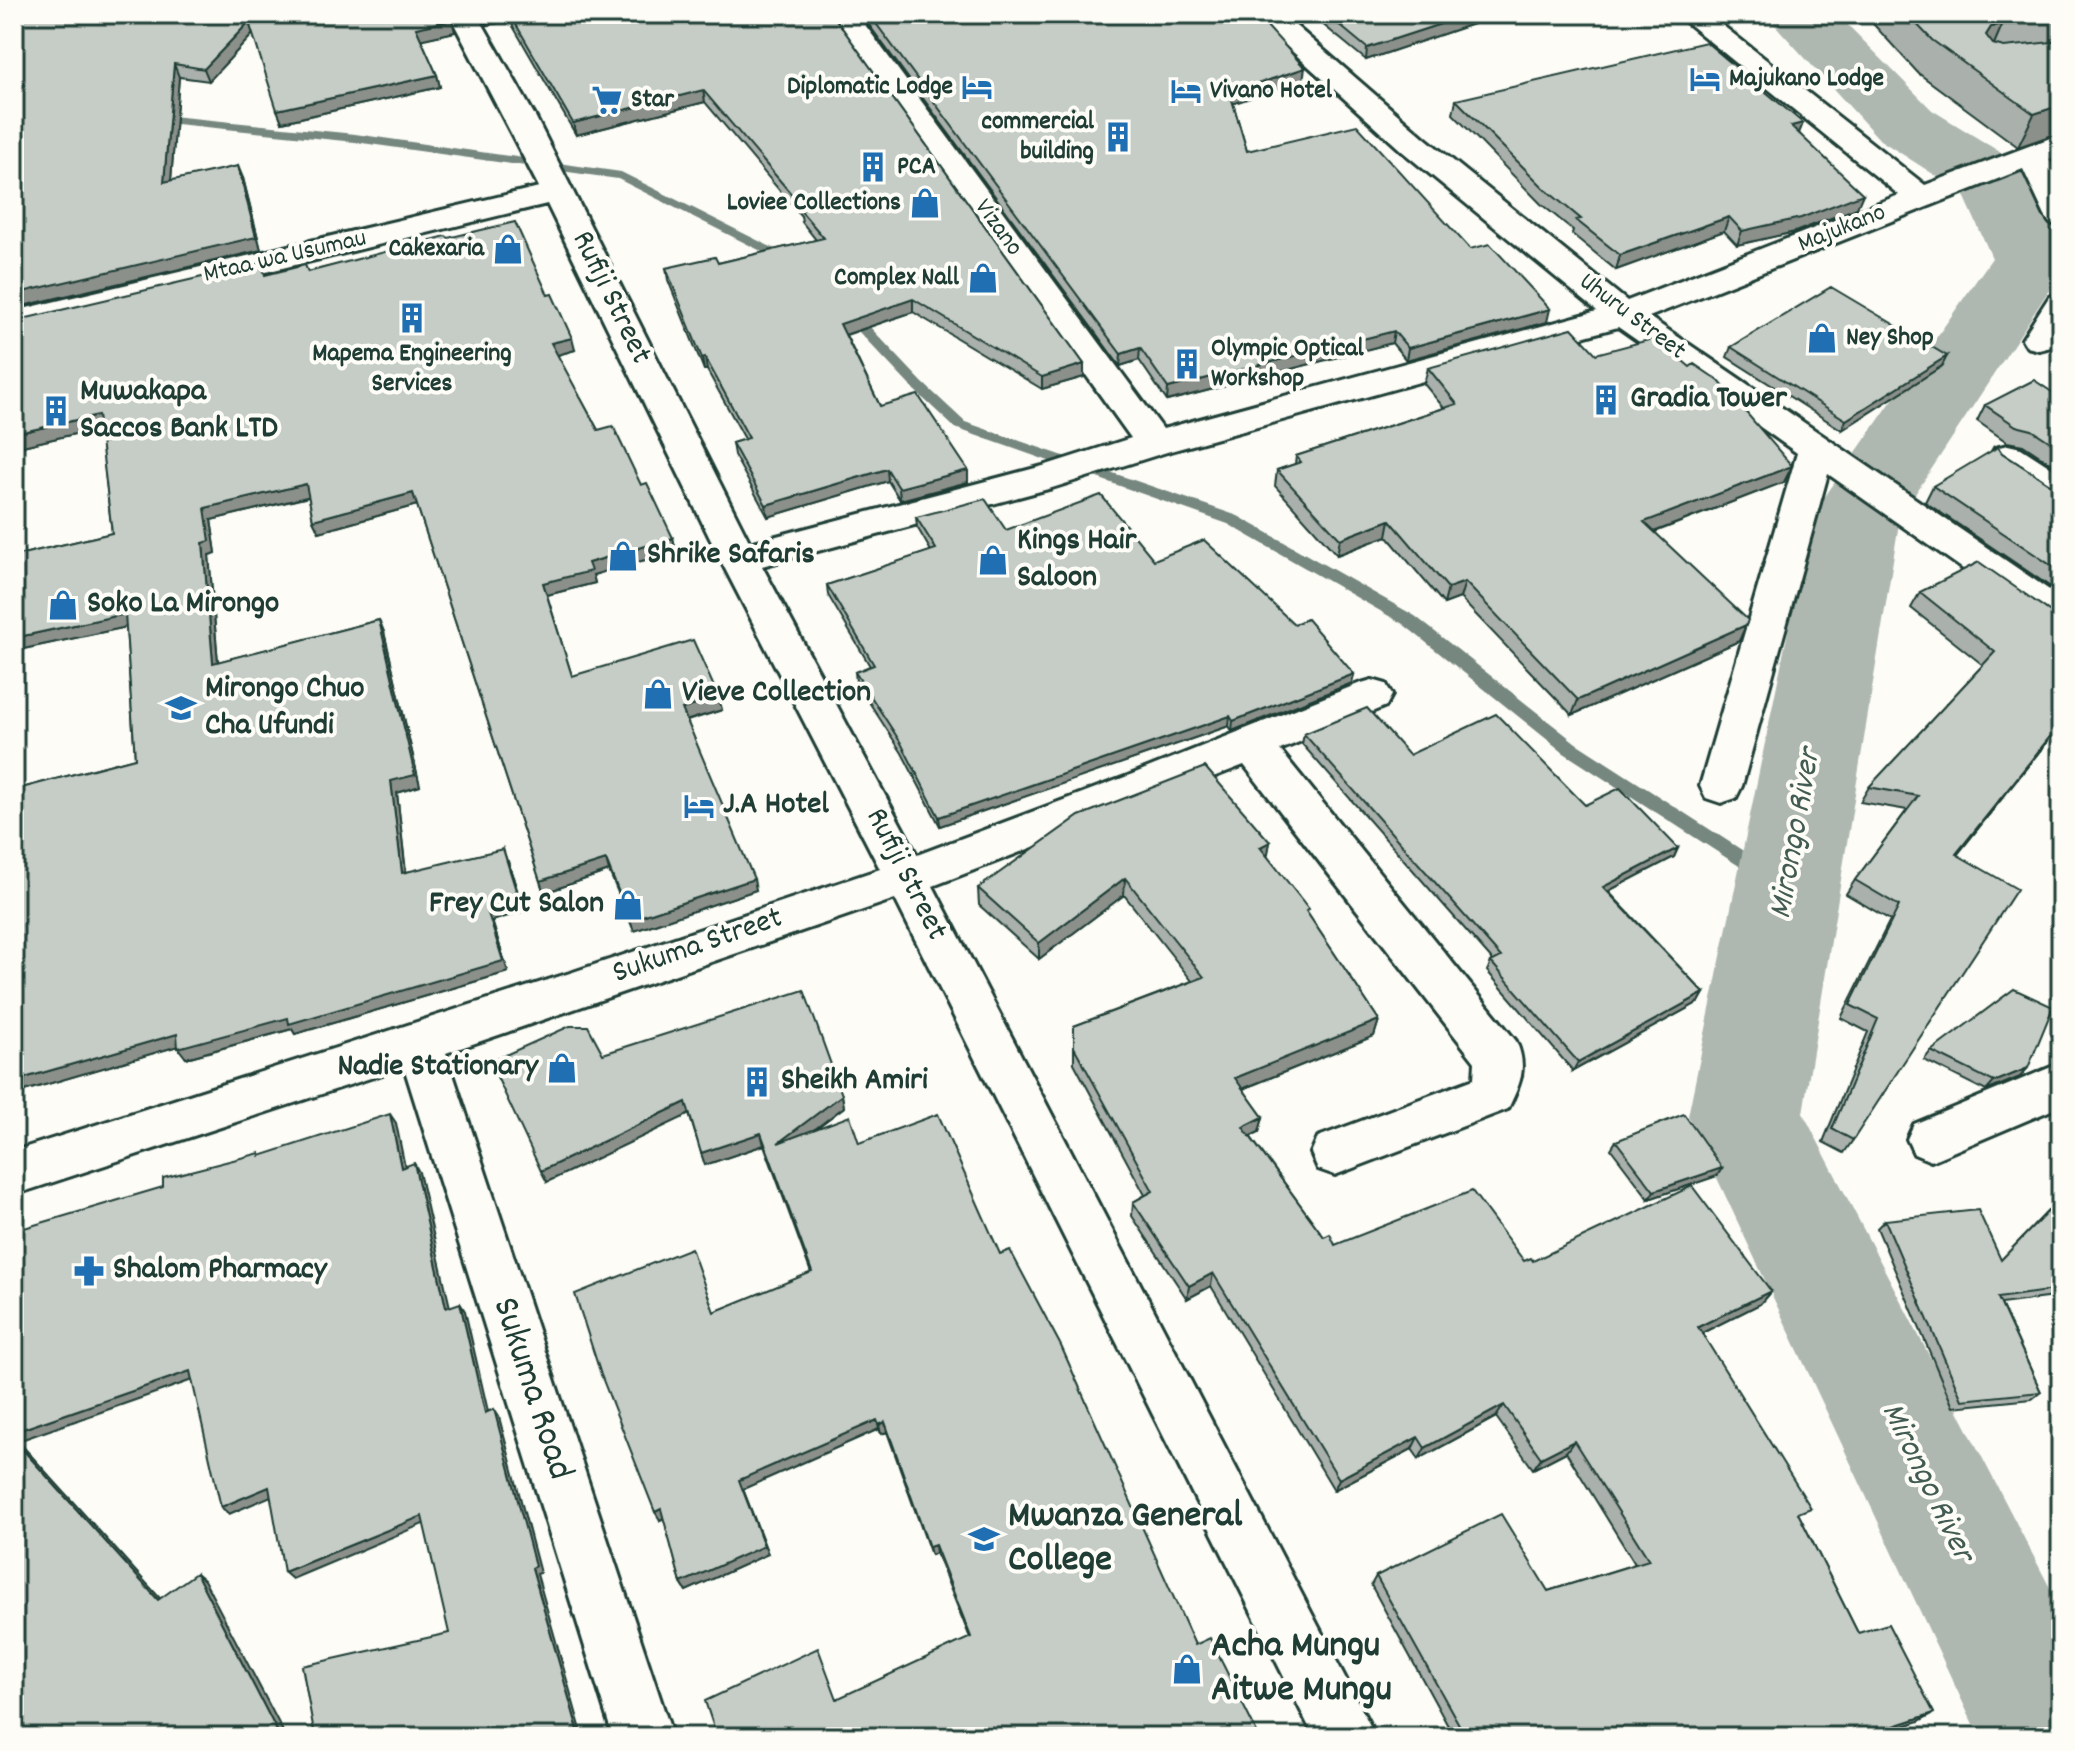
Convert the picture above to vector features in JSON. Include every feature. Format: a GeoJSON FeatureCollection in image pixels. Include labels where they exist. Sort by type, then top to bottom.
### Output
{"type":"FeatureCollection","features":[{"type":"Feature","properties":{"kind":"street","name":"Rufiji Street"},"geometry":{"type":"LineString","coordinates":[[463,14],[520,116],[739,559],[906,877],[1346,1737]]}},
{"type":"Feature","properties":{"kind":"street","name":"Vizano"},"geometry":{"type":"LineString","coordinates":[[842,14],[1141,447]]}},
{"type":"Feature","properties":{"kind":"street","name":"Uhuru Street"},"geometry":{"type":"LineString","coordinates":[[1265,14],[1414,145],[1623,315],[2061,618]]}},
{"type":"Feature","properties":{"kind":"street"},"geometry":{"type":"LineString","coordinates":[[1690,14],[1932,194]]}},
{"type":"Feature","properties":{"kind":"street","name":"Majukano"},"geometry":{"type":"LineString","coordinates":[[739,559],[1052,476],[1141,447],[1623,315],[2036,153]]}},
{"type":"Feature","properties":{"kind":"street"},"geometry":{"type":"LineString","coordinates":[[2036,153],[2061,216]]}},
{"type":"Feature","properties":{"kind":"street","name":"Mtaa wa Usumau"},"geometry":{"type":"LineString","coordinates":[[14,322],[555,187]]}},
{"type":"Feature","properties":{"kind":"street"},"geometry":{"type":"LineString","coordinates":[[2039,339],[2061,304]]}},
{"type":"Feature","properties":{"kind":"street"},"geometry":{"type":"LineString","coordinates":[[1721,786],[1817,448]]}},
{"type":"Feature","properties":{"kind":"street"},"geometry":{"type":"LineString","coordinates":[[2008,457],[2061,492]]}},
{"type":"Feature","properties":{"kind":"street","name":"Sukuma Street"},"geometry":{"type":"LineString","coordinates":[[14,1173],[906,877],[1252,745],[1372,695]]}},
{"type":"Feature","properties":{"kind":"street"},"geometry":{"type":"LineString","coordinates":[[1252,745],[1499,1056],[1499,1077],[1491,1094],[1335,1153]]}},
{"type":"Feature","properties":{"kind":"street","name":"Sukuma Road"},"geometry":{"type":"LineString","coordinates":[[419,1041],[643,1737]]}},
{"type":"Feature","properties":{"kind":"street"},"geometry":{"type":"LineString","coordinates":[[1931,1139],[2061,1084]]}},
{"type":"Feature","properties":{"kind":"building"},"geometry":{"type":"Polygon","coordinates":[[[14,14],[449,14],[452,20],[416,28],[437,75],[277,110],[249,22],[204,69],[174,64],[164,182],[238,166],[256,237],[14,294],[14,14]]]}},
{"type":"Feature","properties":{"kind":"building"},"geometry":{"type":"Polygon","coordinates":[[[510,14],[832,14],[1084,364],[1042,377],[913,299],[840,324],[880,406],[918,395],[968,470],[899,488],[887,469],[766,505],[732,443],[749,438],[705,357],[702,358],[666,268],[715,257],[718,263],[824,238],[800,210],[804,209],[703,90],[573,123],[510,14]]]}},
{"type":"Feature","properties":{"kind":"building"},"geometry":{"type":"Polygon","coordinates":[[[869,14],[1256,14],[1305,68],[1230,93],[1247,151],[1357,125],[1470,249],[1490,244],[1550,309],[1408,348],[1394,331],[1168,388],[1140,348],[1121,354],[869,14]]]}},
{"type":"Feature","properties":{"kind":"building"},"geometry":{"type":"Polygon","coordinates":[[[1326,14],[1471,14],[1367,48],[1326,14]]]}},
{"type":"Feature","properties":{"kind":"building"},"geometry":{"type":"Polygon","coordinates":[[[1907,14],[2061,14],[2061,17],[2003,23],[1991,27],[1986,35],[1993,44],[2004,47],[2061,41],[2061,105],[2034,114],[1932,40],[1907,14]]]}},
{"type":"Feature","properties":{"kind":"building"},"geometry":{"type":"Polygon","coordinates":[[[1706,42],[1803,123],[1791,126],[1863,194],[1801,218],[1742,231],[1729,217],[1620,255],[1576,220],[1581,219],[1545,189],[1456,100],[1706,42]]]}},
{"type":"Feature","properties":{"kind":"building"},"geometry":{"type":"Polygon","coordinates":[[[515,222],[548,295],[552,294],[572,338],[551,343],[598,430],[613,426],[641,485],[647,483],[673,538],[588,563],[591,571],[543,583],[572,676],[693,640],[719,698],[682,709],[754,879],[630,920],[606,860],[540,881],[413,493],[313,520],[306,484],[205,508],[210,541],[203,543],[213,663],[379,620],[415,775],[391,781],[402,873],[503,849],[519,900],[487,910],[503,961],[289,1024],[288,1018],[178,1048],[177,1034],[14,1081],[14,790],[135,758],[125,614],[14,638],[14,556],[112,533],[98,415],[14,434],[14,321],[262,263],[265,275],[305,265],[308,272],[446,236],[515,222]]]}},
{"type":"Feature","properties":{"kind":"building"},"geometry":{"type":"Polygon","coordinates":[[[1831,287],[1947,356],[1846,420],[1731,347],[1831,287]]]}},
{"type":"Feature","properties":{"kind":"building"},"geometry":{"type":"Polygon","coordinates":[[[1572,328],[1596,354],[1656,338],[1690,367],[1694,364],[1719,381],[1792,466],[1644,522],[1748,620],[1746,625],[1578,700],[1465,582],[1448,588],[1390,520],[1340,539],[1277,470],[1301,462],[1296,456],[1457,404],[1428,368],[1572,328]]]}},
{"type":"Feature","properties":{"kind":"building"},"geometry":{"type":"Polygon","coordinates":[[[2034,380],[2061,398],[2061,449],[2032,430],[2016,426],[1985,405],[2034,380]]]}},
{"type":"Feature","properties":{"kind":"building"},"geometry":{"type":"Polygon","coordinates":[[[1998,447],[2002,453],[2061,489],[2061,572],[1933,486],[1998,447]]]}},
{"type":"Feature","properties":{"kind":"building"},"geometry":{"type":"Polygon","coordinates":[[[1101,495],[1154,560],[1204,540],[1294,624],[1307,619],[1354,674],[1233,721],[1230,716],[939,817],[901,743],[855,672],[874,665],[827,585],[936,549],[916,517],[985,499],[1006,530],[1101,495]]]}},
{"type":"Feature","properties":{"kind":"building"},"geometry":{"type":"Polygon","coordinates":[[[1979,562],[2055,615],[2061,616],[2061,723],[1956,854],[2017,889],[1853,1140],[1832,1129],[1878,1019],[1850,1005],[1899,906],[1855,880],[1918,796],[1869,787],[1995,652],[1920,592],[1979,562]]]}},
{"type":"Feature","properties":{"kind":"building"},"geometry":{"type":"Polygon","coordinates":[[[1367,708],[1409,755],[1496,714],[1585,805],[1620,788],[1678,848],[1603,887],[1704,993],[1578,1062],[1491,962],[1501,957],[1304,734],[1367,708]]]}},
{"type":"Feature","properties":{"kind":"building"},"geometry":{"type":"Polygon","coordinates":[[[1205,767],[1270,842],[1260,847],[1309,909],[1306,911],[1379,1020],[1235,1078],[1263,1117],[1243,1127],[1324,1237],[1330,1234],[1335,1245],[1472,1191],[1524,1261],[1531,1258],[1533,1261],[1692,1186],[1771,1291],[1698,1327],[1811,1508],[1798,1513],[1858,1633],[1888,1624],[1934,1713],[1860,1737],[1466,1737],[1376,1576],[1501,1514],[1548,1591],[1649,1560],[1574,1441],[1541,1458],[1504,1405],[1425,1448],[1418,1437],[1339,1479],[1213,1273],[1189,1286],[1133,1202],[1153,1191],[1074,1047],[1074,1026],[1204,977],[1125,878],[1039,943],[978,888],[1079,816],[1205,767]]]}},
{"type":"Feature","properties":{"kind":"building"},"geometry":{"type":"Polygon","coordinates":[[[2014,989],[2053,1007],[2028,1068],[1994,1082],[1931,1051],[2014,989]]]}},
{"type":"Feature","properties":{"kind":"building"},"geometry":{"type":"Polygon","coordinates":[[[804,990],[842,1095],[778,1143],[850,1116],[859,1143],[938,1114],[1000,1254],[1010,1250],[1061,1346],[1195,1645],[1210,1638],[1259,1737],[717,1737],[705,1701],[818,1648],[837,1699],[971,1637],[935,1545],[929,1547],[885,1422],[879,1425],[877,1420],[739,1480],[764,1546],[681,1583],[661,1509],[655,1512],[601,1375],[575,1294],[691,1248],[714,1312],[812,1272],[761,1133],[701,1153],[686,1102],[541,1171],[490,1062],[570,1026],[588,1026],[603,1054],[804,990]]]}},
{"type":"Feature","properties":{"kind":"building"},"geometry":{"type":"Polygon","coordinates":[[[390,1114],[401,1168],[414,1163],[446,1308],[460,1303],[485,1413],[494,1409],[535,1566],[532,1568],[580,1737],[315,1737],[302,1666],[449,1633],[422,1516],[284,1572],[269,1487],[221,1507],[190,1371],[14,1432],[14,1231],[163,1187],[163,1178],[260,1153],[260,1156],[390,1114]]]}},
{"type":"Feature","properties":{"kind":"building"},"geometry":{"type":"Polygon","coordinates":[[[1684,1114],[1722,1168],[1654,1191],[1616,1141],[1684,1114]]]}},
{"type":"Feature","properties":{"kind":"building"},"geometry":{"type":"Polygon","coordinates":[[[2061,1198],[2061,1289],[1998,1298],[2041,1392],[1962,1400],[1885,1220],[1978,1210],[2001,1260],[2061,1198]]]}},
{"type":"Feature","properties":{"kind":"building"},"geometry":{"type":"Polygon","coordinates":[[[14,1440],[158,1600],[196,1573],[280,1737],[14,1737],[14,1440]]]}},
{"type":"Feature","properties":{"kind":"waterway","name":"Mirongo River"},"geometry":{"type":"LineString","coordinates":[[1799,14],[1906,125],[1995,181],[2031,258],[1856,515],[1745,1116],[2052,1737]]}},
{"type":"Feature","properties":{"kind":"waterway"},"geometry":{"type":"LineString","coordinates":[[151,118],[355,138],[621,176],[790,260]]}},
{"type":"Feature","properties":{"kind":"waterway"},"geometry":{"type":"LineString","coordinates":[[847,311],[960,425],[1233,520],[1409,620],[1570,748],[1787,888]]}},
{"type":"Feature","properties":{"kind":"place","name":"Majukano Lodge"},"geometry":{"type":"Point","coordinates":[1705,79]}},
{"type":"Feature","properties":{"kind":"place","name":"Diplomatic Lodge"},"geometry":{"type":"Point","coordinates":[977,87]}},
{"type":"Feature","properties":{"kind":"place","name":"Vivano Hotel"},"geometry":{"type":"Point","coordinates":[1186,91]}},
{"type":"Feature","properties":{"kind":"place","name":"Star"},"geometry":{"type":"Point","coordinates":[607,100]}},
{"type":"Feature","properties":{"kind":"place","name":"commercial building"},"geometry":{"type":"Point","coordinates":[1118,137]}},
{"type":"Feature","properties":{"kind":"place","name":"PCA"},"geometry":{"type":"Point","coordinates":[873,167]}},
{"type":"Feature","properties":{"kind":"place","name":"Loviee Collections"},"geometry":{"type":"Point","coordinates":[925,203]}},
{"type":"Feature","properties":{"kind":"place","name":"Cakexaria"},"geometry":{"type":"Point","coordinates":[508,249]}},
{"type":"Feature","properties":{"kind":"place","name":"Complex Nall"},"geometry":{"type":"Point","coordinates":[983,278]}},
{"type":"Feature","properties":{"kind":"place","name":"Mapema Engineering Services"},"geometry":{"type":"Point","coordinates":[412,318]}},
{"type":"Feature","properties":{"kind":"place","name":"Ney Shop"},"geometry":{"type":"Point","coordinates":[1822,338]}},
{"type":"Feature","properties":{"kind":"place","name":"Olympic Optical Workshop"},"geometry":{"type":"Point","coordinates":[1187,364]}},
{"type":"Feature","properties":{"kind":"place","name":"Gradia Tower"},"geometry":{"type":"Point","coordinates":[1606,400]}},
{"type":"Feature","properties":{"kind":"place","name":"Muwakapa Saccos Bank LTD"},"geometry":{"type":"Point","coordinates":[56,411]}},
{"type":"Feature","properties":{"kind":"place","name":"Shrike Safaris"},"geometry":{"type":"Point","coordinates":[623,556]}},
{"type":"Feature","properties":{"kind":"place","name":"Kings Hair Saloon"},"geometry":{"type":"Point","coordinates":[993,560]}},
{"type":"Feature","properties":{"kind":"place","name":"Soko La Mirongo"},"geometry":{"type":"Point","coordinates":[63,605]}},
{"type":"Feature","properties":{"kind":"place","name":"Vieve Collection"},"geometry":{"type":"Point","coordinates":[658,694]}},
{"type":"Feature","properties":{"kind":"place","name":"Mirongo Chuo Cha Ufundi"},"geometry":{"type":"Point","coordinates":[181,708]}},
{"type":"Feature","properties":{"kind":"place","name":"J.A Hotel"},"geometry":{"type":"Point","coordinates":[699,806]}},
{"type":"Feature","properties":{"kind":"place","name":"Frey Cut Salon"},"geometry":{"type":"Point","coordinates":[628,905]}},
{"type":"Feature","properties":{"kind":"place","name":"Nadie Stationary"},"geometry":{"type":"Point","coordinates":[562,1068]}},
{"type":"Feature","properties":{"kind":"place","name":"Sheikh Amiri"},"geometry":{"type":"Point","coordinates":[757,1082]}},
{"type":"Feature","properties":{"kind":"place","name":"Shalom Pharmacy"},"geometry":{"type":"Point","coordinates":[89,1271]}},
{"type":"Feature","properties":{"kind":"place","name":"Mwanza General College"},"geometry":{"type":"Point","coordinates":[984,1539]}},
{"type":"Feature","properties":{"kind":"place","name":"Acha Mungu Aitwe Mungu"},"geometry":{"type":"Point","coordinates":[1187,1669]}}]}
